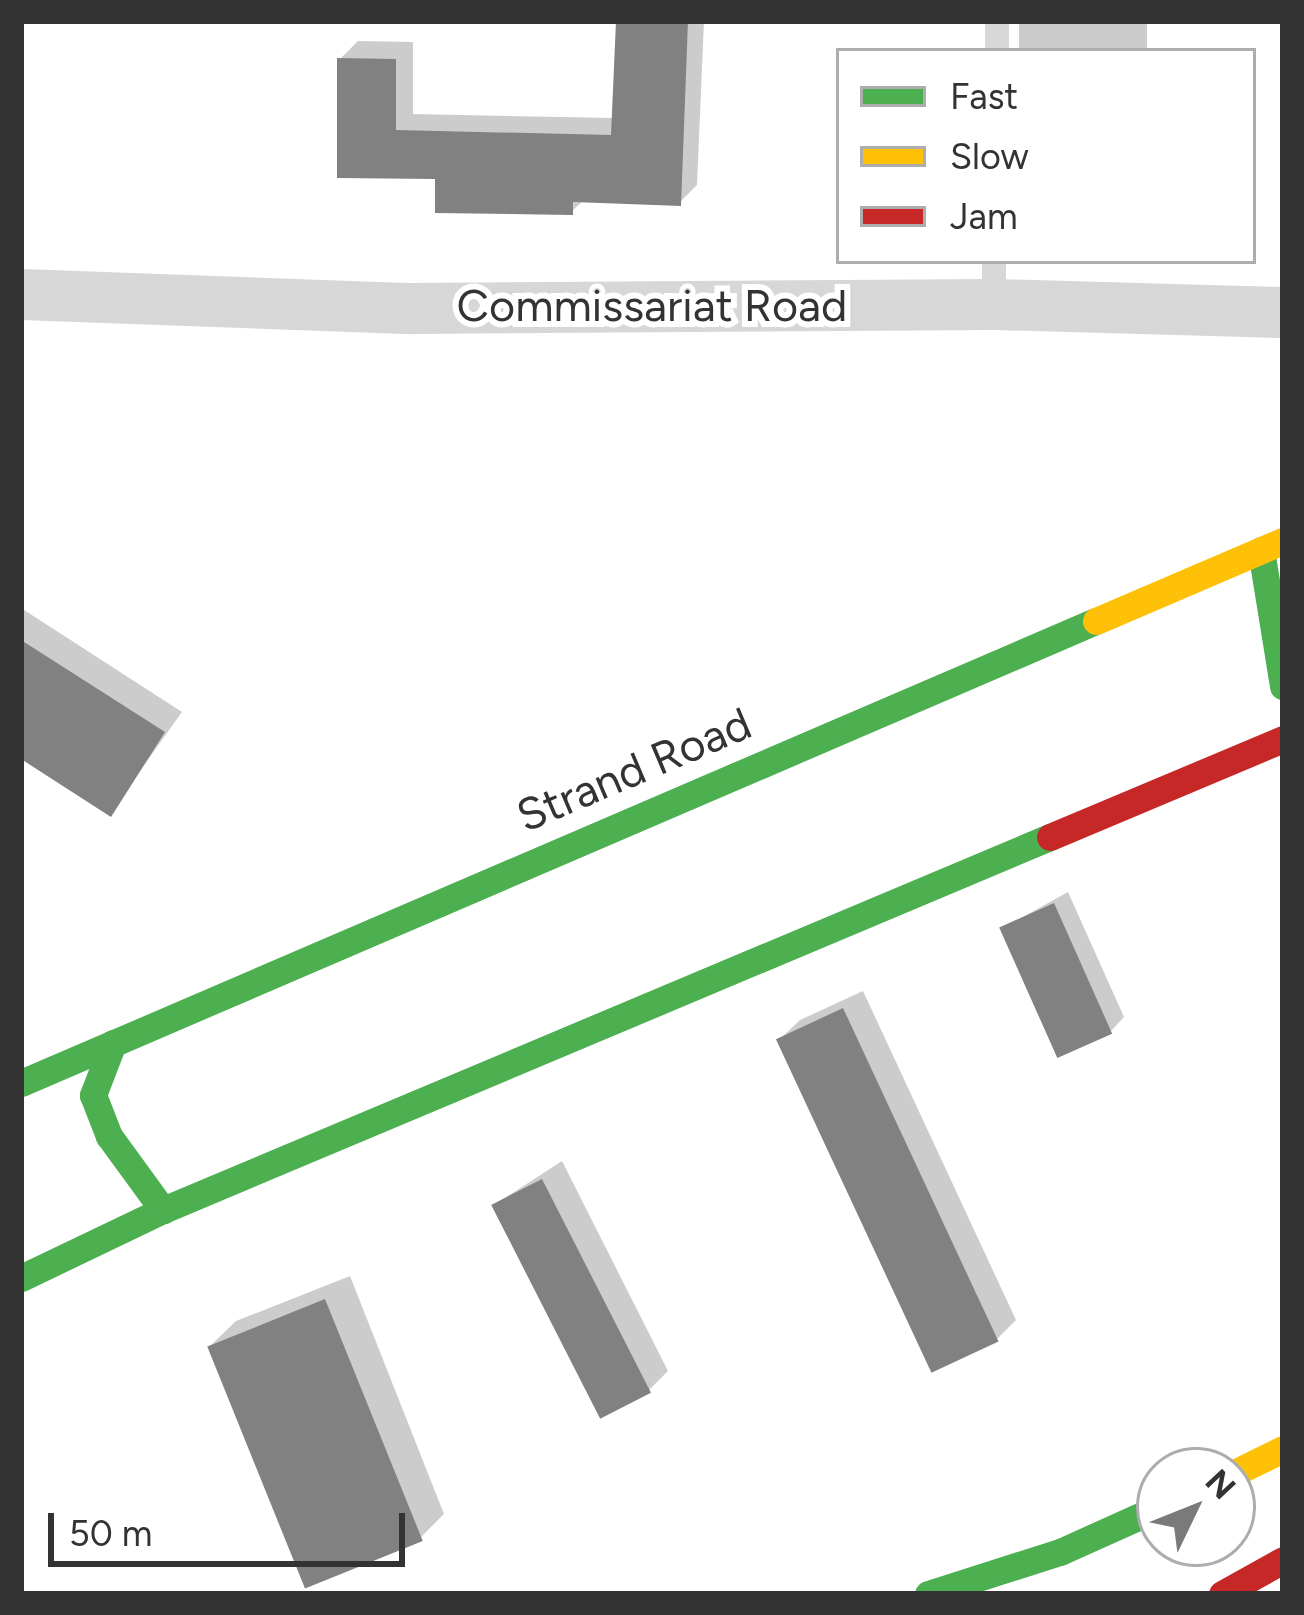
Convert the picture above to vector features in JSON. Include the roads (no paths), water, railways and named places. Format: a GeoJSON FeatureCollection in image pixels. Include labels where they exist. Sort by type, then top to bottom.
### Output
{"type":"FeatureCollection","features":[{"type":"Feature","properties":{"kind":"main road"},"geometry":{"type":"LineString","coordinates":[[1272,545],[1283,686]]}},
{"type":"Feature","properties":{"kind":"main road","name":"Strand Road"},"geometry":{"type":"LineString","coordinates":[[21,1083],[1272,545]]}},
{"type":"Feature","properties":{"kind":"main road"},"geometry":{"type":"LineString","coordinates":[[21,1278],[163,1210],[1283,740]]}},
{"type":"Feature","properties":{"kind":"main road"},"geometry":{"type":"LineString","coordinates":[[113,1042],[93,1095],[109,1136],[163,1210]]}},
{"type":"Feature","properties":{"kind":"main road"},"geometry":{"type":"LineString","coordinates":[[1256,1462],[1283,1449]]}},
{"type":"Feature","properties":{"kind":"main road"},"geometry":{"type":"LineString","coordinates":[[928,1594],[1060,1552],[1136,1518]]}},
{"type":"Feature","properties":{"kind":"main road"},"geometry":{"type":"LineString","coordinates":[[1222,1594],[1283,1560]]}},
{"type":"Feature","properties":{"kind":"street","name":"Commissariat Road"},"geometry":{"type":"LineString","coordinates":[[21,294],[412,308],[994,283],[1283,312]]}}]}
